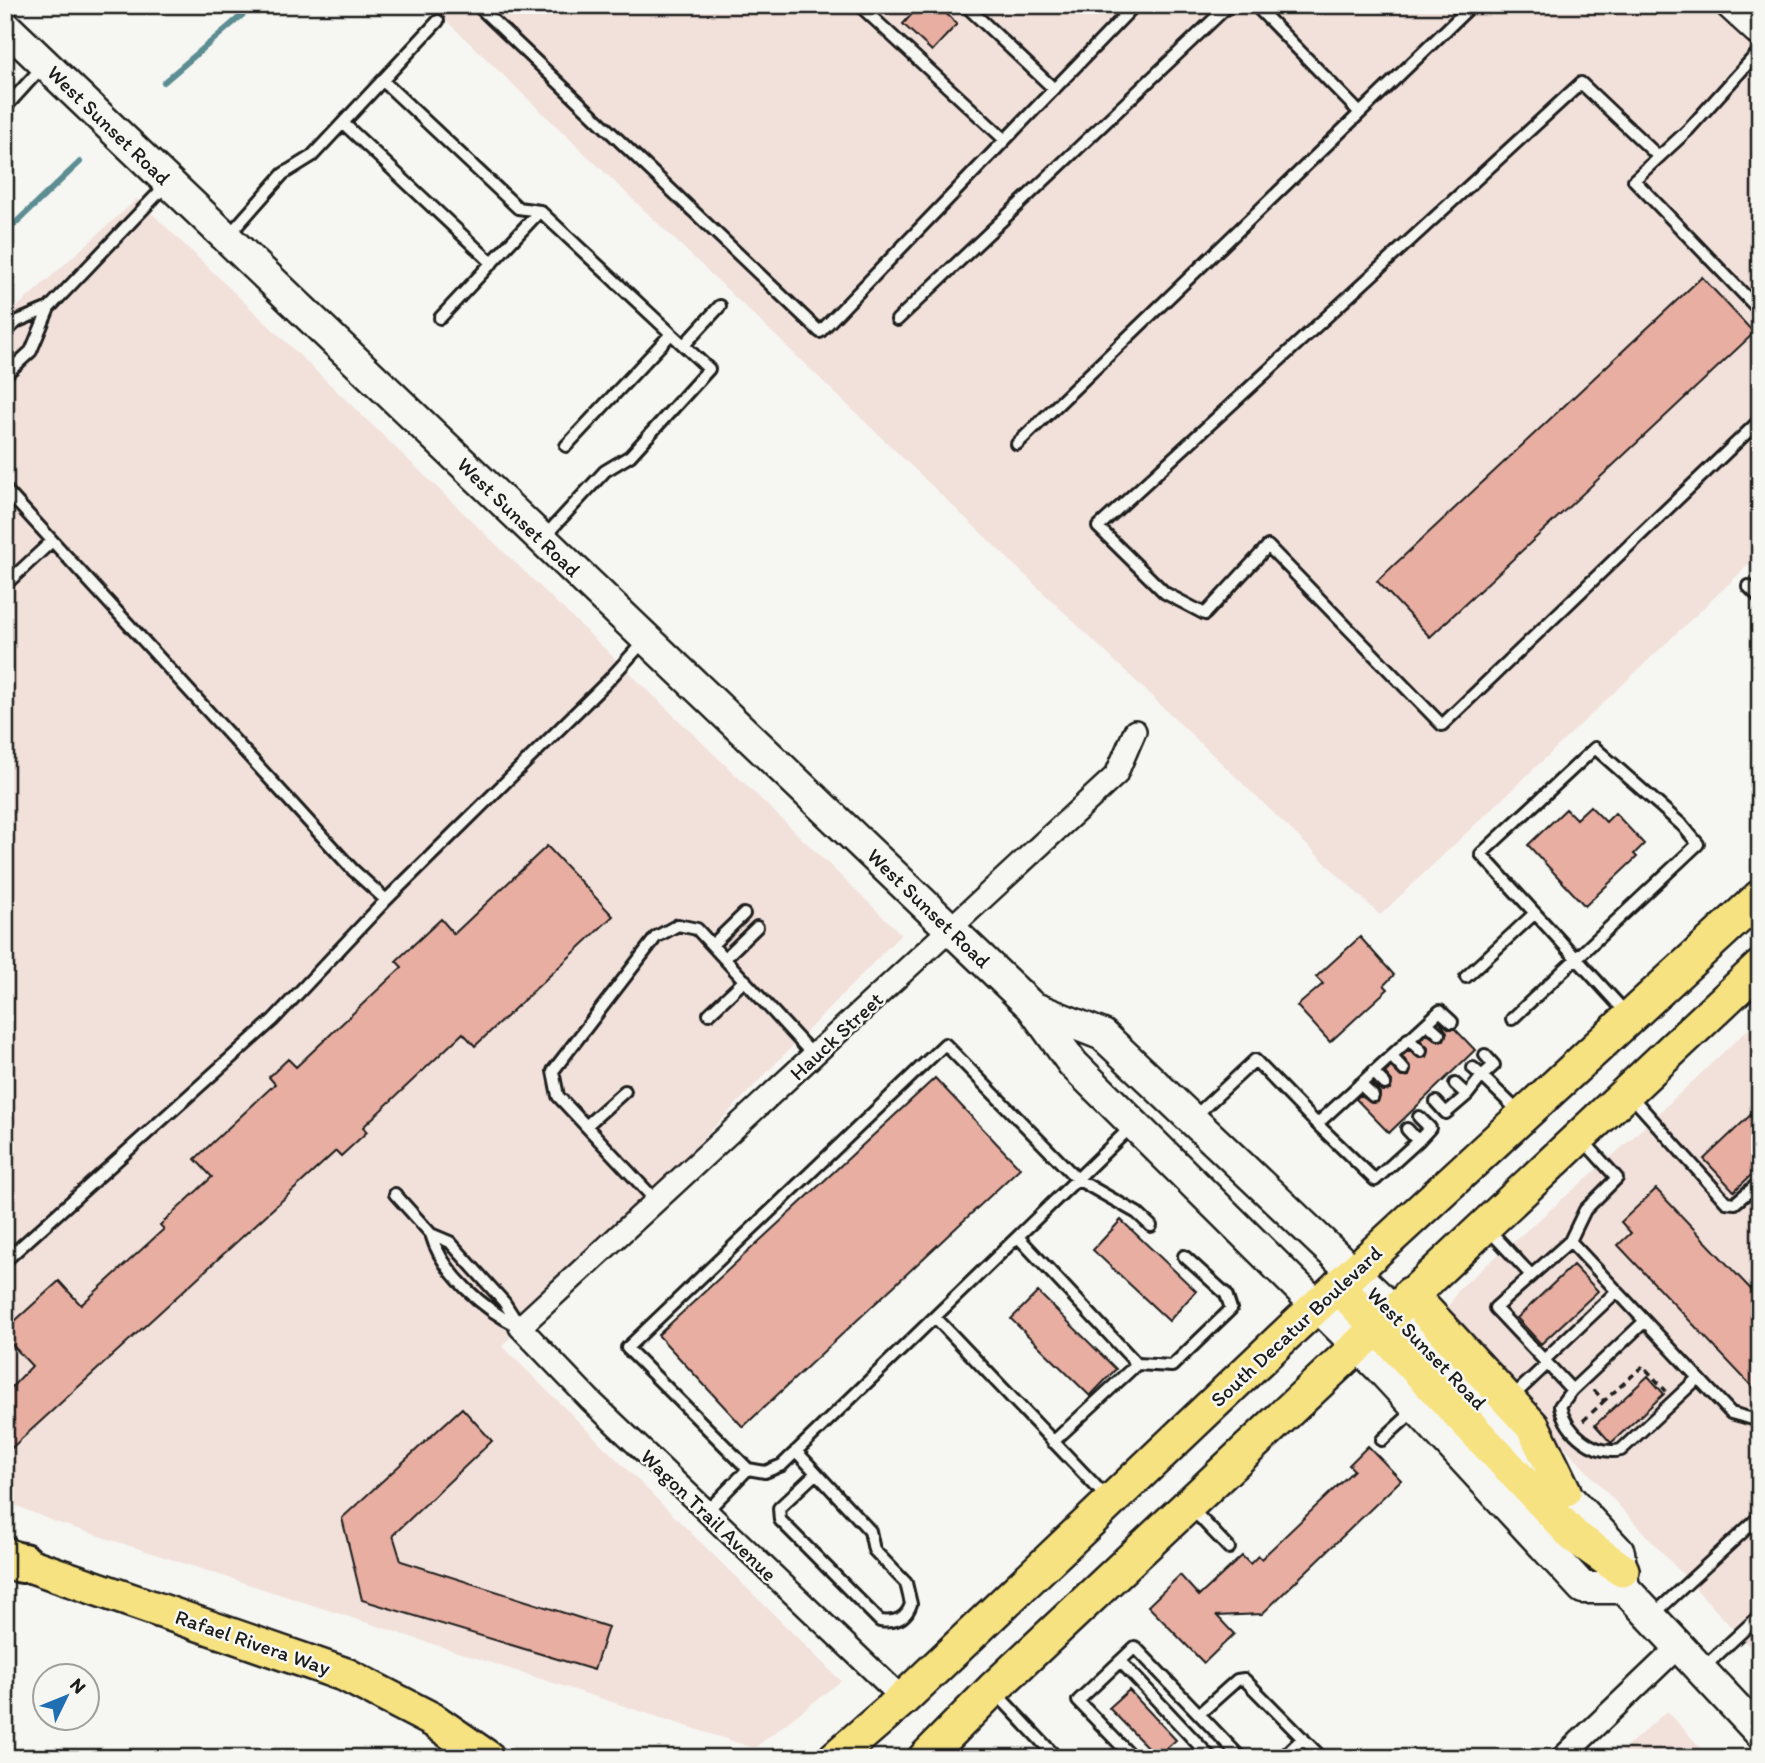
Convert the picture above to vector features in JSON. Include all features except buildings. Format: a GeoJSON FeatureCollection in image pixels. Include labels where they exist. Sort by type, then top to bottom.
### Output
{"type":"FeatureCollection","features":[{"type":"Feature","properties":{"kind":"main road","name":"West Sunset Road"},"geometry":{"type":"LineString","coordinates":[[5,26],[952,929],[1032,1007],[1073,1064],[1135,1123],[1336,1288]]}},
{"type":"Feature","properties":{"kind":"main road","name":"South Decatur Boulevard"},"geometry":{"type":"LineString","coordinates":[[835,1758],[903,1699],[1336,1288],[1760,897]]}},
{"type":"Feature","properties":{"kind":"main road"},"geometry":{"type":"LineString","coordinates":[[926,1758],[993,1689],[1760,967]]}},
{"type":"Feature","properties":{"kind":"main road","name":"West Sunset Road"},"geometry":{"type":"LineString","coordinates":[[1032,1007],[1103,1035],[1191,1119],[1336,1288]]}},
{"type":"Feature","properties":{"kind":"main road"},"geometry":{"type":"LineString","coordinates":[[1336,1288],[1508,1401],[1533,1427],[1564,1491]]}},
{"type":"Feature","properties":{"kind":"main road","name":"West Sunset Road"},"geometry":{"type":"LineString","coordinates":[[1384,1319],[1564,1491],[1619,1552],[1623,1579],[1651,1617],[1760,1733]]}},
{"type":"Feature","properties":{"kind":"main road"},"geometry":{"type":"LineString","coordinates":[[1384,1319],[1418,1407],[1583,1588],[1623,1579]]}},
{"type":"Feature","properties":{"kind":"main road"},"geometry":{"type":"LineString","coordinates":[[1384,1319],[1574,1536],[1623,1579]]}},
{"type":"Feature","properties":{"kind":"main road","name":"Rafael Rivera Way"},"geometry":{"type":"LineString","coordinates":[[11,1559],[346,1675],[433,1720],[488,1758]]}},
{"type":"Feature","properties":{"kind":"street"},"geometry":{"type":"LineString","coordinates":[[1725,5],[1760,37]]}},
{"type":"Feature","properties":{"kind":"street","name":"Hauck Street"},"geometry":{"type":"LineString","coordinates":[[520,1327],[1116,775],[1135,731]]}},
{"type":"Feature","properties":{"kind":"street","name":"Wagon Trail Avenue"},"geometry":{"type":"LineString","coordinates":[[520,1327],[706,1512],[903,1699]]}},
{"type":"Feature","properties":{"kind":"street"},"geometry":{"type":"LineString","coordinates":[[1562,1758],[1679,1646]]}},
{"type":"Feature","properties":{"kind":"lane"},"geometry":{"type":"LineString","coordinates":[[477,5],[820,332],[1136,5]]}},
{"type":"Feature","properties":{"kind":"lane"},"geometry":{"type":"LineString","coordinates":[[859,5],[1005,141]]}},
{"type":"Feature","properties":{"kind":"lane"},"geometry":{"type":"LineString","coordinates":[[965,5],[1054,89]]}},
{"type":"Feature","properties":{"kind":"lane"},"geometry":{"type":"LineString","coordinates":[[897,320],[1229,5]]}},
{"type":"Feature","properties":{"kind":"lane"},"geometry":{"type":"LineString","coordinates":[[1255,5],[1360,113]]}},
{"type":"Feature","properties":{"kind":"lane"},"geometry":{"type":"LineString","coordinates":[[1017,444],[1472,5]]}},
{"type":"Feature","properties":{"kind":"lane"},"geometry":{"type":"LineString","coordinates":[[227,237],[283,174],[312,156],[438,21]]}},
{"type":"Feature","properties":{"kind":"lane"},"geometry":{"type":"LineString","coordinates":[[1760,50],[1688,130],[1634,180],[1760,311]]}},
{"type":"Feature","properties":{"kind":"lane"},"geometry":{"type":"LineString","coordinates":[[5,108],[45,64]]}},
{"type":"Feature","properties":{"kind":"lane"},"geometry":{"type":"LineString","coordinates":[[383,81],[518,208],[540,211],[709,369],[630,456],[605,471],[542,539]]}},
{"type":"Feature","properties":{"kind":"lane"},"geometry":{"type":"LineString","coordinates":[[1659,157],[1581,83],[1098,527],[1166,593],[1206,614],[1268,546],[1442,725],[1760,419]]}},
{"type":"Feature","properties":{"kind":"lane"},"geometry":{"type":"LineString","coordinates":[[343,123],[492,262]]}},
{"type":"Feature","properties":{"kind":"lane"},"geometry":{"type":"LineString","coordinates":[[5,375],[31,351],[49,308],[169,182]]}},
{"type":"Feature","properties":{"kind":"lane"},"geometry":{"type":"LineString","coordinates":[[440,318],[540,211]]}},
{"type":"Feature","properties":{"kind":"lane"},"geometry":{"type":"LineString","coordinates":[[684,345],[720,306]]}},
{"type":"Feature","properties":{"kind":"lane"},"geometry":{"type":"LineString","coordinates":[[5,332],[18,321],[49,308]]}},
{"type":"Feature","properties":{"kind":"lane"},"geometry":{"type":"LineString","coordinates":[[566,446],[671,334]]}},
{"type":"Feature","properties":{"kind":"lane"},"geometry":{"type":"LineString","coordinates":[[5,489],[353,870],[386,900]]}},
{"type":"Feature","properties":{"kind":"lane"},"geometry":{"type":"LineString","coordinates":[[5,585],[52,541]]}},
{"type":"Feature","properties":{"kind":"lane"},"geometry":{"type":"LineString","coordinates":[[1748,586],[1760,598]]}},
{"type":"Feature","properties":{"kind":"lane"},"geometry":{"type":"LineString","coordinates":[[5,1261],[273,1020],[386,900],[607,682],[646,639]]}},
{"type":"Feature","properties":{"kind":"lane"},"geometry":{"type":"LineString","coordinates":[[1512,1019],[1577,958],[1698,845],[1683,825],[1595,748],[1481,854],[1535,912],[1577,958],[1630,1017]]}},
{"type":"Feature","properties":{"kind":"lane"},"geometry":{"type":"LineString","coordinates":[[1466,978],[1535,912]]}},
{"type":"Feature","properties":{"kind":"lane"},"geometry":{"type":"LineString","coordinates":[[712,945],[744,914]]}},
{"type":"Feature","properties":{"kind":"lane"},"geometry":{"type":"LineString","coordinates":[[657,1202],[558,1096],[553,1071],[656,937],[678,925],[696,929],[814,1056]]}},
{"type":"Feature","properties":{"kind":"lane"},"geometry":{"type":"LineString","coordinates":[[725,958],[757,927]]}},
{"type":"Feature","properties":{"kind":"lane"},"geometry":{"type":"LineString","coordinates":[[709,1014],[745,980]]}},
{"type":"Feature","properties":{"kind":"lane"},"geometry":{"type":"LineString","coordinates":[[1317,1124],[1440,1010],[1452,1022]]}},
{"type":"Feature","properties":{"kind":"lane"},"geometry":{"type":"LineString","coordinates":[[1427,1023],[1439,1034]]}},
{"type":"Feature","properties":{"kind":"lane"},"geometry":{"type":"LineString","coordinates":[[1408,1039],[1421,1051]]}},
{"type":"Feature","properties":{"kind":"lane"},"geometry":{"type":"LineString","coordinates":[[1135,1123],[1077,1179],[1019,1238],[782,1465],[765,1472],[748,1469],[626,1348],[945,1044],[1077,1179],[1137,1213],[1151,1226]]}},
{"type":"Feature","properties":{"kind":"lane"},"geometry":{"type":"LineString","coordinates":[[1191,1119],[1255,1060],[1375,1180],[1467,1095],[1494,1065],[1485,1055]]}},
{"type":"Feature","properties":{"kind":"lane"},"geometry":{"type":"LineString","coordinates":[[1391,1056],[1404,1070]]}},
{"type":"Feature","properties":{"kind":"lane"},"geometry":{"type":"LineString","coordinates":[[1473,1068],[1523,1116]]}},
{"type":"Feature","properties":{"kind":"lane"},"geometry":{"type":"LineString","coordinates":[[1373,1072],[1385,1084]]}},
{"type":"Feature","properties":{"kind":"lane"},"geometry":{"type":"LineString","coordinates":[[1360,1084],[1373,1096]]}},
{"type":"Feature","properties":{"kind":"lane"},"geometry":{"type":"LineString","coordinates":[[1455,1084],[1467,1095]]}},
{"type":"Feature","properties":{"kind":"lane"},"geometry":{"type":"LineString","coordinates":[[586,1126],[625,1091]]}},
{"type":"Feature","properties":{"kind":"lane"},"geometry":{"type":"LineString","coordinates":[[1627,1091],[1720,1197],[1735,1203],[1760,1182]]}},
{"type":"Feature","properties":{"kind":"lane"},"geometry":{"type":"LineString","coordinates":[[1436,1102],[1446,1113]]}},
{"type":"Feature","properties":{"kind":"lane"},"geometry":{"type":"LineString","coordinates":[[1419,1117],[1430,1128]]}},
{"type":"Feature","properties":{"kind":"lane"},"geometry":{"type":"LineString","coordinates":[[1407,1129],[1418,1140]]}},
{"type":"Feature","properties":{"kind":"lane"},"geometry":{"type":"LineString","coordinates":[[1572,1390],[1495,1308],[1570,1241],[1585,1210],[1617,1178],[1580,1136]]}},
{"type":"Feature","properties":{"kind":"lane"},"geometry":{"type":"LineString","coordinates":[[395,1194],[431,1234],[437,1253],[492,1314],[520,1327]]}},
{"type":"Feature","properties":{"kind":"lane"},"geometry":{"type":"LineString","coordinates":[[1485,1225],[1531,1275]]}},
{"type":"Feature","properties":{"kind":"lane"},"geometry":{"type":"LineString","coordinates":[[431,1234],[450,1242],[504,1302],[520,1327]]}},
{"type":"Feature","properties":{"kind":"lane"},"geometry":{"type":"LineString","coordinates":[[1019,1238],[1137,1364],[1172,1366],[1231,1309],[1226,1294],[1184,1256]]}},
{"type":"Feature","properties":{"kind":"lane"},"geometry":{"type":"LineString","coordinates":[[1570,1241],[1731,1413],[1760,1421]]}},
{"type":"Feature","properties":{"kind":"lane"},"geometry":{"type":"LineString","coordinates":[[1508,1401],[1616,1291]]}},
{"type":"Feature","properties":{"kind":"lane"},"geometry":{"type":"LineString","coordinates":[[935,1317],[1110,1501]]}},
{"type":"Feature","properties":{"kind":"lane"},"geometry":{"type":"LineString","coordinates":[[1645,1321],[1572,1390],[1560,1406],[1563,1420],[1599,1452],[1621,1450],[1698,1378]]}},
{"type":"Feature","properties":{"kind":"lane"},"geometry":{"type":"LineString","coordinates":[[1053,1442],[1137,1364]]}},
{"type":"Feature","properties":{"kind":"lane"},"geometry":{"type":"LineString","coordinates":[[1382,1440],[1418,1407]]}},
{"type":"Feature","properties":{"kind":"lane"},"geometry":{"type":"LineString","coordinates":[[796,1451],[814,1475],[870,1531],[874,1550],[906,1583],[911,1595],[909,1611],[893,1622],[880,1621],[780,1520],[779,1508],[814,1475]]}},
{"type":"Feature","properties":{"kind":"lane"},"geometry":{"type":"LineString","coordinates":[[706,1512],[748,1469]]}},
{"type":"Feature","properties":{"kind":"lane"},"geometry":{"type":"LineString","coordinates":[[1188,1505],[1229,1548]]}},
{"type":"Feature","properties":{"kind":"lane"},"geometry":{"type":"LineString","coordinates":[[1651,1617],[1760,1516]]}},
{"type":"Feature","properties":{"kind":"lane"},"geometry":{"type":"LineString","coordinates":[[1701,1670],[1760,1615]]}},
{"type":"Feature","properties":{"kind":"lane"},"geometry":{"type":"LineString","coordinates":[[1133,1758],[1078,1701],[1135,1647],[1241,1758]]}},
{"type":"Feature","properties":{"kind":"lane"},"geometry":{"type":"LineString","coordinates":[[1120,1661],[1211,1758]]}},
{"type":"Feature","properties":{"kind":"lane"},"geometry":{"type":"LineString","coordinates":[[1199,1714],[1237,1680],[1244,1679],[1322,1758]]}},
{"type":"Feature","properties":{"kind":"lane"},"geometry":{"type":"LineString","coordinates":[[993,1689],[1057,1758]]}},
{"type":"Feature","properties":{"kind":"lane"},"geometry":{"type":"LineString","coordinates":[[1282,1758],[1303,1738]]}},
{"type":"Feature","properties":{"kind":"path"},"geometry":{"type":"LineString","coordinates":[[1587,1427],[1582,1421],[1604,1401]]}},
{"type":"Feature","properties":{"kind":"shaded area"},"geometry":{"type":"Polygon","coordinates":[[[430,5],[1760,5],[1760,554],[1380,915],[430,5]]]}},
{"type":"Feature","properties":{"kind":"shaded area"},"geometry":{"type":"Polygon","coordinates":[[[137,199],[901,934],[502,1346],[841,1681],[754,1748],[50,1520],[5,1501],[5,318],[137,199]]]}},
{"type":"Feature","properties":{"kind":"shaded area"},"geometry":{"type":"Polygon","coordinates":[[[1760,1018],[1760,1658],[1460,1334],[1447,1309],[1459,1289],[1626,1144],[1760,1018]]]}},
{"type":"Feature","properties":{"kind":"shaded area"},"geometry":{"type":"Polygon","coordinates":[[[1667,1711],[1710,1758],[1614,1758],[1667,1711]]]}},
{"type":"Feature","properties":{"kind":"waterway"},"geometry":{"type":"LineString","coordinates":[[164,82],[254,5]]}},
{"type":"Feature","properties":{"kind":"waterway"},"geometry":{"type":"LineString","coordinates":[[5,233],[80,162]]}}]}
